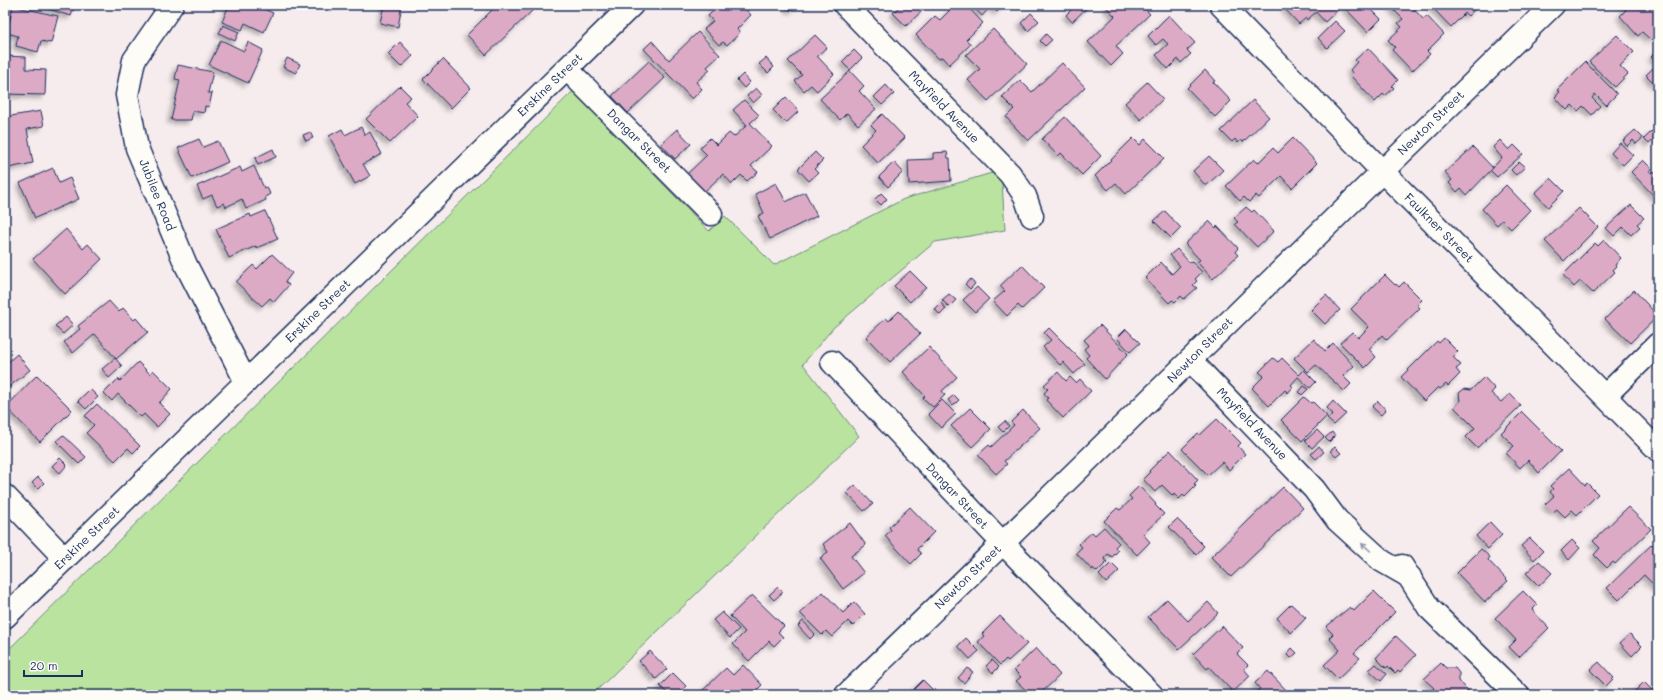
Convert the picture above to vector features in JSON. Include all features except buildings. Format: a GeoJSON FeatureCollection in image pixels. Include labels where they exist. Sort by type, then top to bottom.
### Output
{"type":"FeatureCollection","features":[{"type":"Feature","properties":{"kind":"street","name":"Jubilee Road"},"geometry":{"type":"LineString","coordinates":[[172,5],[134,60],[127,95],[137,148],[180,251],[246,382]]}},
{"type":"Feature","properties":{"kind":"street","name":"Erskine Street"},"geometry":{"type":"LineString","coordinates":[[5,618],[632,5]]}},
{"type":"Feature","properties":{"kind":"street","name":"Mayfield Avenue"},"geometry":{"type":"LineString","coordinates":[[845,5],[1010,174],[1025,196],[1032,216]]}},
{"type":"Feature","properties":{"kind":"street","name":"Faulkner Street"},"geometry":{"type":"LineString","coordinates":[[1221,5],[1382,171],[1658,450]]}},
{"type":"Feature","properties":{"kind":"street","name":"Newton Street"},"geometry":{"type":"LineString","coordinates":[[846,695],[1003,544],[1553,5]]}},
{"type":"Feature","properties":{"kind":"street","name":"Dangar Street"},"geometry":{"type":"LineString","coordinates":[[567,68],[711,214]]}},
{"type":"Feature","properties":{"kind":"street"},"geometry":{"type":"LineString","coordinates":[[1606,396],[1658,344]]}},
{"type":"Feature","properties":{"kind":"street","name":"Mayfield Avenue"},"geometry":{"type":"LineString","coordinates":[[1190,360],[1314,489],[1350,513],[1393,552],[1429,608],[1518,695]]}},
{"type":"Feature","properties":{"kind":"street","name":"Dangar Street"},"geometry":{"type":"LineString","coordinates":[[832,362],[1003,544],[1152,695]]}},
{"type":"Feature","properties":{"kind":"street"},"geometry":{"type":"LineString","coordinates":[[5,496],[65,559]]}},
{"type":"Feature","properties":{"kind":"green space"},"geometry":{"type":"Polygon","coordinates":[[[573,91],[709,231],[725,216],[774,265],[904,199],[995,172],[1002,182],[1005,230],[935,242],[833,328],[803,364],[859,436],[592,695],[5,695],[5,653],[573,91]]]}}]}
